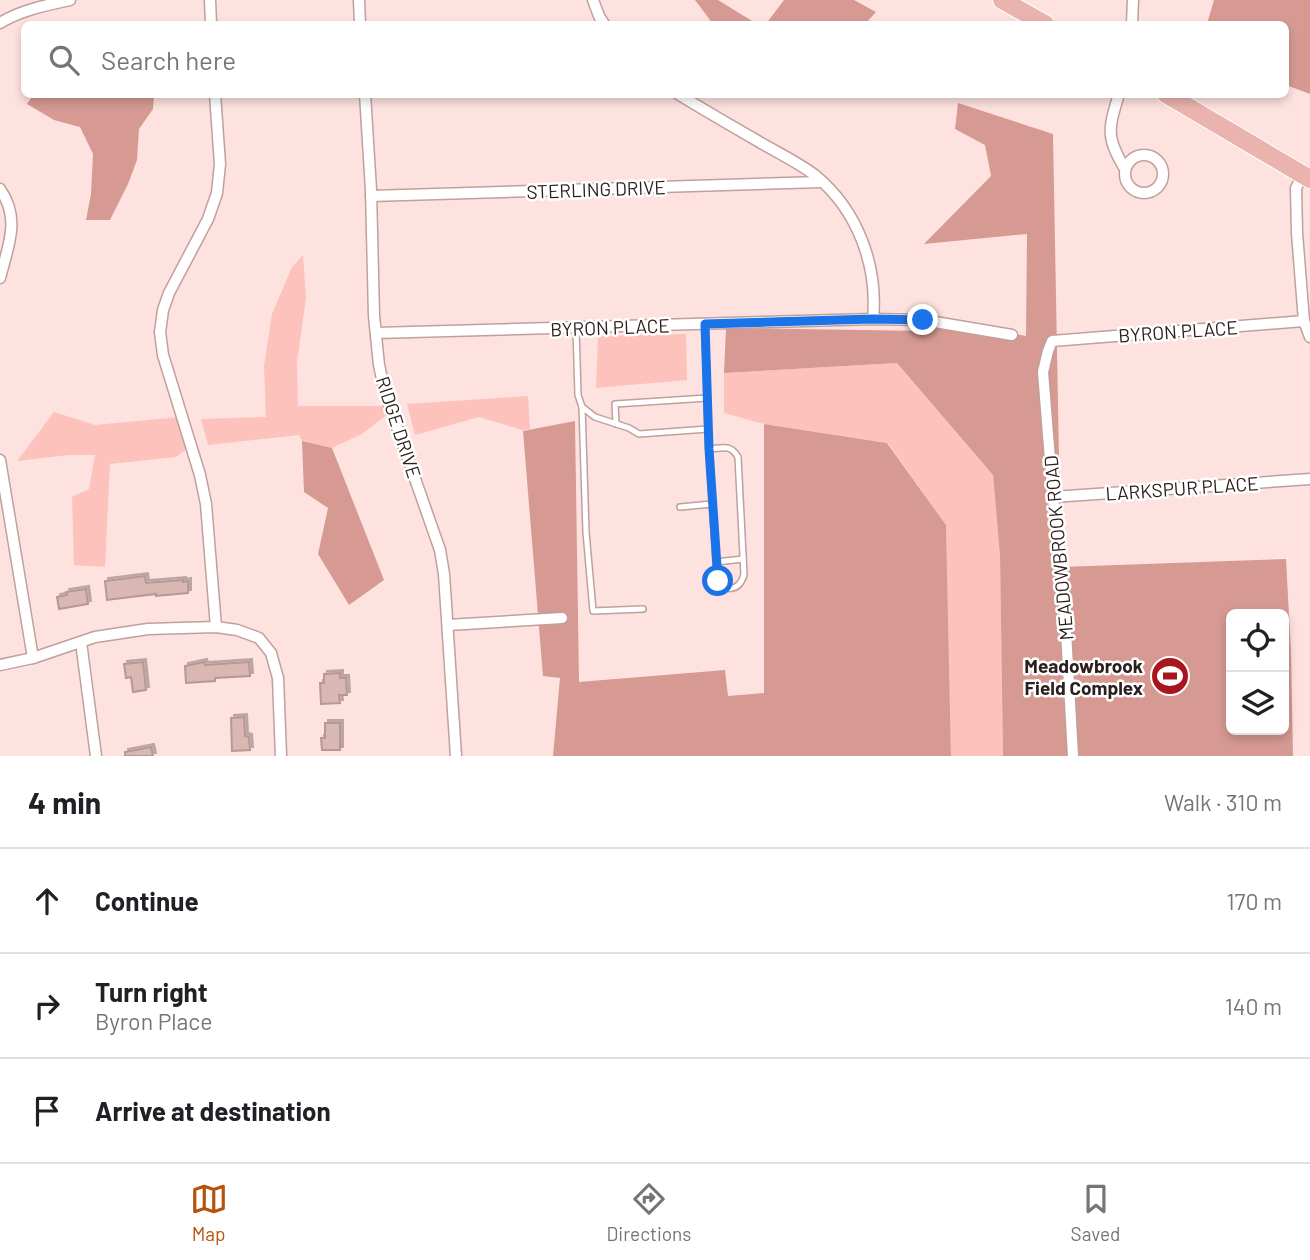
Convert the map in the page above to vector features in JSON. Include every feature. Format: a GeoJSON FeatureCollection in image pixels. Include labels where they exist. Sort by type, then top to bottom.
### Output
{"type":"FeatureCollection","features":[{"type":"Feature","properties":{"kind":"main road"},"geometry":{"type":"LineString","coordinates":[[1002,0],[1040,21]]}},
{"type":"Feature","properties":{"kind":"main road"},"geometry":{"type":"LineString","coordinates":[[1173,98],[1306,177]]}},
{"type":"Feature","properties":{"kind":"street"},"geometry":{"type":"LineString","coordinates":[[0,23],[29,10],[70,0]]}},
{"type":"Feature","properties":{"kind":"street"},"geometry":{"type":"LineString","coordinates":[[210,0],[211,21]]}},
{"type":"Feature","properties":{"kind":"street"},"geometry":{"type":"LineString","coordinates":[[359,0],[360,21]]}},
{"type":"Feature","properties":{"kind":"street"},"geometry":{"type":"LineString","coordinates":[[593,0],[602,21]]}},
{"type":"Feature","properties":{"kind":"street"},"geometry":{"type":"LineString","coordinates":[[1132,21],[1133,0]]}},
{"type":"Feature","properties":{"kind":"street"},"geometry":{"type":"LineString","coordinates":[[215,98],[220,163],[217,193],[208,219],[169,293],[160,332],[163,355],[200,475],[206,504],[216,627]]}},
{"type":"Feature","properties":{"kind":"street","name":"RIDGE DRIVE"},"geometry":{"type":"LineString","coordinates":[[365,98],[374,316],[379,365],[385,393],[440,550],[448,625],[456,756]]}},
{"type":"Feature","properties":{"kind":"street"},"geometry":{"type":"LineString","coordinates":[[685,98],[804,168],[840,202],[850,215],[864,245],[874,294],[873,319]]}},
{"type":"Feature","properties":{"kind":"street"},"geometry":{"type":"LineString","coordinates":[[1118,98],[1110,125],[1111,139],[1115,153],[1125,169]]}},
{"type":"Feature","properties":{"kind":"street"},"geometry":{"type":"LineString","coordinates":[[1306,177],[1296,188],[1304,321],[1310,337]]}},
{"type":"Feature","properties":{"kind":"street","name":"STERLING DRIVE"},"geometry":{"type":"LineString","coordinates":[[371,196],[821,182]]}},
{"type":"Feature","properties":{"kind":"street"},"geometry":{"type":"LineString","coordinates":[[0,189],[13,218],[0,278]]}},
{"type":"Feature","properties":{"kind":"street","name":"BYRON PLACE"},"geometry":{"type":"LineString","coordinates":[[376,333],[873,319],[923,320],[1012,335]]}},
{"type":"Feature","properties":{"kind":"street","name":"BYRON PLACE"},"geometry":{"type":"LineString","coordinates":[[1052,341],[1304,321]]}},
{"type":"Feature","properties":{"kind":"street","name":"MEADOWBROOK ROAD"},"geometry":{"type":"LineString","coordinates":[[1052,341],[1043,372],[1064,596],[1073,756]]}},
{"type":"Feature","properties":{"kind":"street"},"geometry":{"type":"LineString","coordinates":[[0,460],[33,658]]}},
{"type":"Feature","properties":{"kind":"street","name":"LARKSPUR PLACE"},"geometry":{"type":"LineString","coordinates":[[1054,497],[1310,480]]}},
{"type":"Feature","properties":{"kind":"street"},"geometry":{"type":"LineString","coordinates":[[448,625],[562,618]]}},
{"type":"Feature","properties":{"kind":"street"},"geometry":{"type":"LineString","coordinates":[[0,665],[33,658],[95,638],[148,629],[216,627],[237,630],[259,638],[271,653],[278,678],[281,756]]}},
{"type":"Feature","properties":{"kind":"street"},"geometry":{"type":"LineString","coordinates":[[81,642],[96,756]]}},
{"type":"Feature","properties":{"kind":"lane"},"geometry":{"type":"LineString","coordinates":[[705,324],[709,449],[718,581],[724,587],[733,588],[738,586],[744,575],[738,457],[728,447],[709,449]]}},
{"type":"Feature","properties":{"kind":"lane"},"geometry":{"type":"LineString","coordinates":[[576,328],[578,395],[582,407],[586,532],[593,611],[643,609]]}},
{"type":"Feature","properties":{"kind":"lane"},"geometry":{"type":"LineString","coordinates":[[616,424],[615,404],[707,398]]}},
{"type":"Feature","properties":{"kind":"lane"},"geometry":{"type":"LineString","coordinates":[[582,407],[595,417],[639,434],[708,429]]}},
{"type":"Feature","properties":{"kind":"lane"},"geometry":{"type":"LineString","coordinates":[[680,507],[712,504]]}},
{"type":"Feature","properties":{"kind":"lane"},"geometry":{"type":"LineString","coordinates":[[716,562],[743,559]]}},
{"type":"Feature","properties":{"kind":"shaded area"},"geometry":{"type":"Polygon","coordinates":[[[695,0],[718,0],[752,21],[711,21],[695,0]]]}},
{"type":"Feature","properties":{"kind":"shaded area"},"geometry":{"type":"Polygon","coordinates":[[[784,0],[854,0],[876,12],[868,21],[768,21],[784,0]]]}},
{"type":"Feature","properties":{"kind":"shaded area"},"geometry":{"type":"Polygon","coordinates":[[[1214,0],[1310,0],[1310,94],[1289,86],[1289,21],[1208,21],[1214,0]]]}},
{"type":"Feature","properties":{"kind":"shaded area"},"geometry":{"type":"Polygon","coordinates":[[[31,98],[154,98],[153,109],[139,129],[137,160],[110,220],[86,220],[91,194],[93,154],[80,127],[54,120],[27,104],[31,98]]]}},
{"type":"Feature","properties":{"kind":"shaded area"},"geometry":{"type":"Polygon","coordinates":[[[958,103],[1053,134],[1061,567],[1286,559],[1289,609],[1226,609],[1226,735],[1289,735],[1289,615],[1293,756],[1003,756],[1000,556],[993,475],[897,363],[724,373],[726,328],[927,331],[927,315],[1026,336],[1027,234],[924,244],[991,176],[985,145],[955,129],[958,103]]]}},
{"type":"Feature","properties":{"kind":"shaded area"},"geometry":{"type":"Polygon","coordinates":[[[303,255],[306,298],[297,362],[298,406],[383,406],[389,413],[362,434],[332,448],[302,441],[299,435],[208,445],[201,419],[266,417],[264,366],[272,314],[292,267],[303,255]]]}},
{"type":"Feature","properties":{"kind":"shaded area"},"geometry":{"type":"Polygon","coordinates":[[[686,334],[687,380],[596,388],[598,336],[686,334]]]}},
{"type":"Feature","properties":{"kind":"shaded area"},"geometry":{"type":"Polygon","coordinates":[[[897,363],[993,475],[1000,556],[1003,756],[951,756],[946,525],[888,443],[764,424],[724,413],[724,373],[897,363]]]}},
{"type":"Feature","properties":{"kind":"shaded area"},"geometry":{"type":"Polygon","coordinates":[[[528,396],[530,429],[522,430],[479,417],[415,435],[407,404],[528,396]]]}},
{"type":"Feature","properties":{"kind":"shaded area"},"geometry":{"type":"Polygon","coordinates":[[[54,412],[95,425],[180,417],[188,448],[176,457],[110,464],[105,567],[74,565],[72,497],[89,489],[95,455],[17,461],[54,412]]]}},
{"type":"Feature","properties":{"kind":"shaded area"},"geometry":{"type":"Polygon","coordinates":[[[575,421],[579,682],[725,670],[728,696],[764,693],[764,424],[887,443],[946,525],[951,756],[553,756],[560,678],[543,676],[523,431],[575,421]]]}},
{"type":"Feature","properties":{"kind":"shaded area"},"geometry":{"type":"Polygon","coordinates":[[[302,441],[332,448],[384,580],[349,605],[318,554],[328,508],[304,492],[302,441]]]}},
{"type":"Feature","properties":{"kind":"building"},"geometry":{"type":"Polygon","coordinates":[[[145,576],[146,583],[188,581],[188,593],[107,600],[105,581],[145,576]]]}},
{"type":"Feature","properties":{"kind":"building"},"geometry":{"type":"Polygon","coordinates":[[[86,589],[88,604],[59,609],[57,597],[67,595],[66,592],[86,589]]]}},
{"type":"Feature","properties":{"kind":"building"},"geometry":{"type":"Polygon","coordinates":[[[143,662],[146,690],[133,692],[131,677],[126,678],[124,664],[143,662]]]}},
{"type":"Feature","properties":{"kind":"building"},"geometry":{"type":"Polygon","coordinates":[[[204,662],[205,665],[249,662],[250,676],[186,683],[185,666],[204,662]]]}},
{"type":"Feature","properties":{"kind":"building"},"geometry":{"type":"Polygon","coordinates":[[[340,673],[340,678],[346,678],[347,695],[339,695],[340,703],[321,704],[320,683],[324,683],[324,674],[340,673]]]}},
{"type":"Feature","properties":{"kind":"building"},"geometry":{"type":"Polygon","coordinates":[[[244,717],[245,736],[249,737],[250,750],[232,751],[231,718],[244,717]]]}},
{"type":"Feature","properties":{"kind":"building"},"geometry":{"type":"Polygon","coordinates":[[[325,723],[340,723],[340,750],[322,750],[321,738],[325,738],[325,723]]]}},
{"type":"Feature","properties":{"kind":"building"},"geometry":{"type":"Polygon","coordinates":[[[151,747],[153,756],[125,756],[125,752],[151,747]]]}},
{"type":"Feature","properties":{"kind":"place","name":"Meadowbrook Field Complex"},"geometry":{"type":"Point","coordinates":[1170,676]}},
{"type":"Feature","properties":{"kind":"route"},"geometry":{"type":"LineString","coordinates":[[718,581],[709,449],[705,324],[923,320]]}}]}
